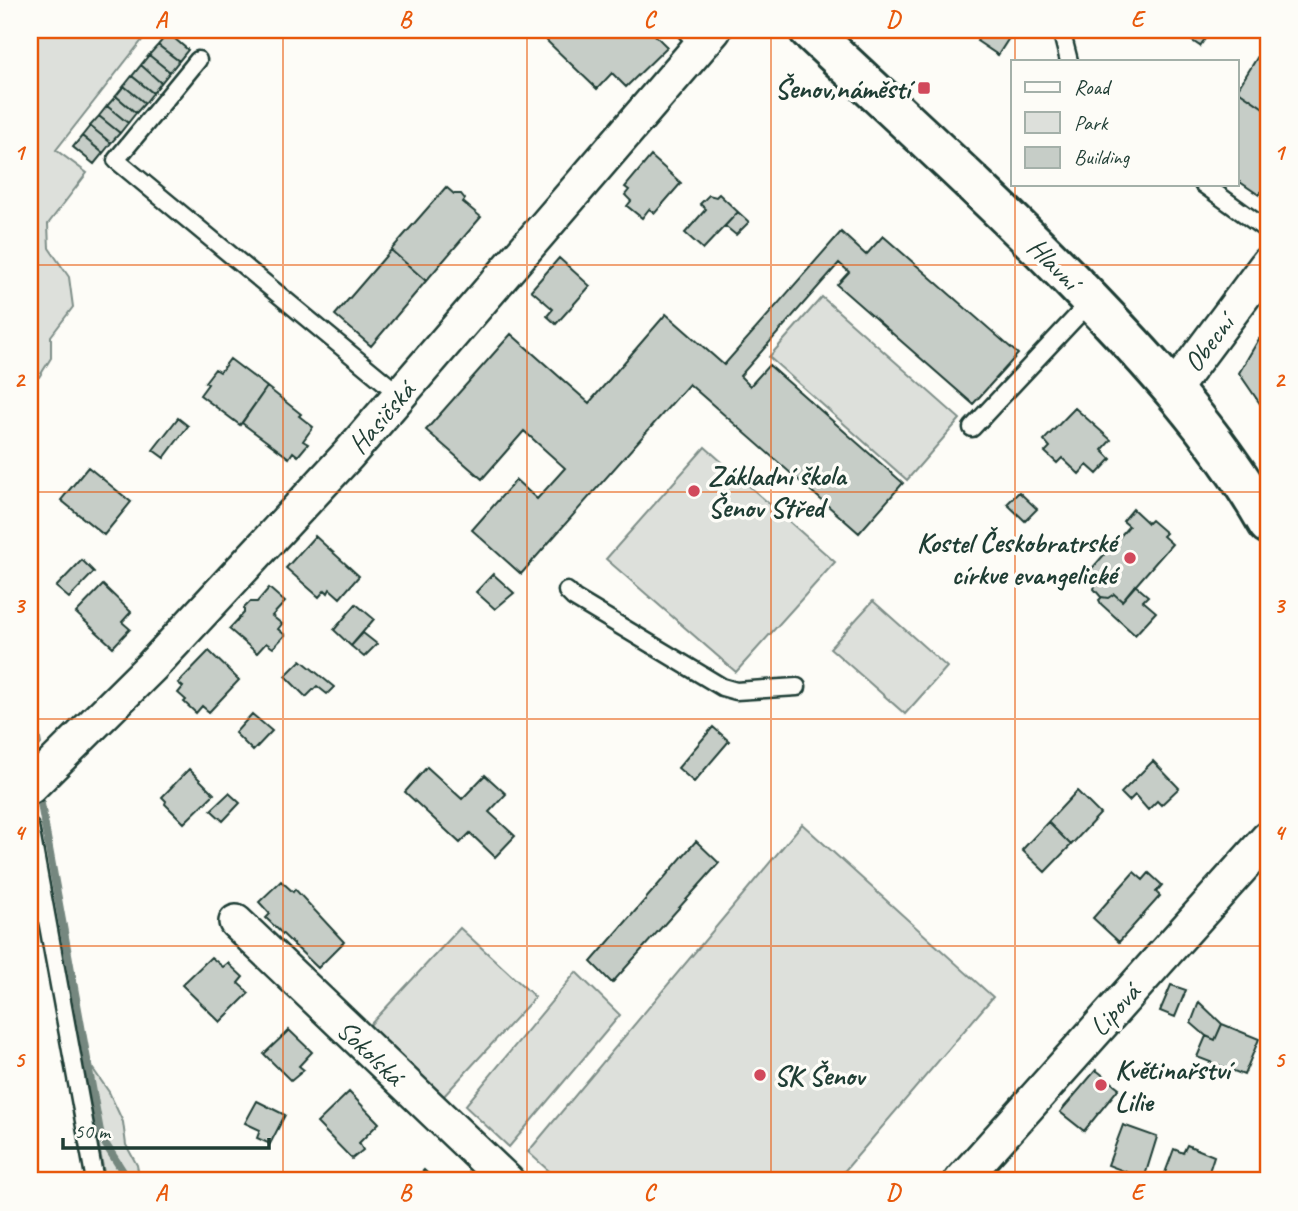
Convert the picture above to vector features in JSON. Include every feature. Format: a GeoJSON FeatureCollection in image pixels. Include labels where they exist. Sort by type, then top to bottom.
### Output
{"type":"FeatureCollection","features":[{"type":"Feature","properties":{"kind":"main road","name":"Hlavní"},"geometry":{"type":"LineString","coordinates":[[826,40],[1091,301],[1173,390],[1219,448],[1268,524]]}},
{"type":"Feature","properties":{"kind":"street","name":"Hasičská"},"geometry":{"type":"LineString","coordinates":[[30,788],[161,656],[339,466],[700,35]]}},
{"type":"Feature","properties":{"kind":"street","name":"Obecní"},"geometry":{"type":"LineString","coordinates":[[1173,390],[1268,263]]}},
{"type":"Feature","properties":{"kind":"street","name":"Lipová"},"geometry":{"type":"LineString","coordinates":[[961,1181],[1268,838]]}},
{"type":"Feature","properties":{"kind":"street","name":"Sokolská"},"geometry":{"type":"LineString","coordinates":[[236,922],[507,1181]]}},
{"type":"Feature","properties":{"kind":"lane"},"geometry":{"type":"LineString","coordinates":[[1061,30],[1069,60]]}},
{"type":"Feature","properties":{"kind":"lane"},"geometry":{"type":"LineString","coordinates":[[198,60],[116,160],[400,395]]}},
{"type":"Feature","properties":{"kind":"lane"},"geometry":{"type":"LineString","coordinates":[[1206,186],[1268,232]]}},
{"type":"Feature","properties":{"kind":"lane"},"geometry":{"type":"LineString","coordinates":[[972,428],[1091,301]]}},
{"type":"Feature","properties":{"kind":"lane"},"geometry":{"type":"LineString","coordinates":[[567,591],[574,598],[722,687],[736,691],[797,687]]}},
{"type":"Feature","properties":{"kind":"lane"},"geometry":{"type":"LineString","coordinates":[[30,827],[95,1181]]}},
{"type":"Feature","properties":{"kind":"green space"},"geometry":{"type":"Polygon","coordinates":[[[30,30],[150,30],[56,150],[87,173],[48,224],[49,248],[69,277],[73,307],[51,336],[51,358],[39,377],[30,378],[30,30]]]}},
{"type":"Feature","properties":{"kind":"green space"},"geometry":{"type":"Polygon","coordinates":[[[822,297],[960,419],[907,480],[769,357],[822,297]]]}},
{"type":"Feature","properties":{"kind":"green space"},"geometry":{"type":"Polygon","coordinates":[[[705,447],[835,562],[736,672],[606,559],[705,447]]]}},
{"type":"Feature","properties":{"kind":"green space"},"geometry":{"type":"Polygon","coordinates":[[[873,601],[947,667],[905,714],[830,648],[873,601]]]}},
{"type":"Feature","properties":{"kind":"green space"},"geometry":{"type":"Polygon","coordinates":[[[30,688],[41,744],[30,756],[30,688]]]}},
{"type":"Feature","properties":{"kind":"green space","name":"SK Šenov"},"geometry":{"type":"Polygon","coordinates":[[[802,824],[993,997],[836,1181],[560,1181],[528,1152],[802,824]]]}},
{"type":"Feature","properties":{"kind":"green space"},"geometry":{"type":"Polygon","coordinates":[[[460,928],[535,997],[443,1097],[368,1027],[460,928]]]}},
{"type":"Feature","properties":{"kind":"green space"},"geometry":{"type":"Polygon","coordinates":[[[576,972],[620,1015],[509,1147],[465,1106],[576,972]]]}},
{"type":"Feature","properties":{"kind":"green space"},"geometry":{"type":"Polygon","coordinates":[[[93,1069],[109,1092],[123,1122],[126,1145],[137,1165],[140,1181],[107,1181],[105,1178],[86,1077],[93,1069]]]}},
{"type":"Feature","properties":{"kind":"building"},"geometry":{"type":"Polygon","coordinates":[[[553,30],[650,30],[667,47],[626,87],[612,73],[597,89],[547,41],[546,37],[553,30]]]}},
{"type":"Feature","properties":{"kind":"building"},"geometry":{"type":"Polygon","coordinates":[[[985,30],[997,30],[1009,38],[998,55],[977,41],[985,30]]]}},
{"type":"Feature","properties":{"kind":"building"},"geometry":{"type":"Polygon","coordinates":[[[1176,30],[1211,30],[1200,46],[1176,30]]]}},
{"type":"Feature","properties":{"kind":"building"},"geometry":{"type":"Polygon","coordinates":[[[168,33],[188,50],[179,61],[158,45],[168,33]]]}},
{"type":"Feature","properties":{"kind":"building"},"geometry":{"type":"Polygon","coordinates":[[[1268,40],[1268,111],[1238,88],[1268,40]]]}},
{"type":"Feature","properties":{"kind":"building"},"geometry":{"type":"Polygon","coordinates":[[[158,45],[179,61],[170,72],[149,55],[158,45]]]}},
{"type":"Feature","properties":{"kind":"building"},"geometry":{"type":"Polygon","coordinates":[[[149,55],[170,72],[161,83],[141,65],[149,55]]]}},
{"type":"Feature","properties":{"kind":"building"},"geometry":{"type":"Polygon","coordinates":[[[141,65],[161,83],[153,93],[132,76],[141,65]]]}},
{"type":"Feature","properties":{"kind":"building"},"geometry":{"type":"Polygon","coordinates":[[[132,76],[153,93],[145,103],[124,86],[132,76]]]}},
{"type":"Feature","properties":{"kind":"building"},"geometry":{"type":"Polygon","coordinates":[[[124,86],[145,103],[136,113],[116,96],[124,86]]]}},
{"type":"Feature","properties":{"kind":"building"},"geometry":{"type":"Polygon","coordinates":[[[1238,91],[1268,111],[1268,181],[1259,195],[1238,181],[1238,91]]]}},
{"type":"Feature","properties":{"kind":"building"},"geometry":{"type":"Polygon","coordinates":[[[116,96],[136,113],[128,123],[107,106],[116,96]]]}},
{"type":"Feature","properties":{"kind":"building"},"geometry":{"type":"Polygon","coordinates":[[[107,106],[128,123],[120,133],[99,116],[107,106]]]}},
{"type":"Feature","properties":{"kind":"building"},"geometry":{"type":"Polygon","coordinates":[[[99,116],[120,133],[111,143],[90,126],[99,116]]]}},
{"type":"Feature","properties":{"kind":"building"},"geometry":{"type":"Polygon","coordinates":[[[90,126],[111,143],[103,153],[82,136],[90,126]]]}},
{"type":"Feature","properties":{"kind":"building"},"geometry":{"type":"Polygon","coordinates":[[[82,136],[103,153],[94,164],[73,147],[82,136]]]}},
{"type":"Feature","properties":{"kind":"building"},"geometry":{"type":"Polygon","coordinates":[[[651,156],[681,183],[655,213],[649,209],[642,218],[627,206],[631,201],[625,195],[629,190],[625,187],[651,156]]]}},
{"type":"Feature","properties":{"kind":"building"},"geometry":{"type":"Polygon","coordinates":[[[446,187],[454,194],[461,194],[465,199],[463,202],[481,217],[426,281],[391,250],[446,187]]]}},
{"type":"Feature","properties":{"kind":"building"},"geometry":{"type":"Polygon","coordinates":[[[719,194],[738,212],[703,249],[685,233],[706,209],[700,204],[709,195],[716,197],[719,194]]]}},
{"type":"Feature","properties":{"kind":"building"},"geometry":{"type":"Polygon","coordinates":[[[738,212],[749,222],[736,235],[725,226],[738,212]]]}},
{"type":"Feature","properties":{"kind":"building"},"geometry":{"type":"Polygon","coordinates":[[[841,232],[866,255],[883,236],[1018,354],[973,404],[837,285],[849,272],[839,263],[740,376],[750,386],[769,365],[903,483],[859,533],[689,384],[521,574],[472,530],[516,480],[537,499],[565,468],[524,431],[482,479],[426,430],[511,334],[589,403],[666,314],[724,365],[841,232]]]}},
{"type":"Feature","properties":{"kind":"building"},"geometry":{"type":"Polygon","coordinates":[[[391,250],[426,281],[371,346],[335,315],[391,250]]]}},
{"type":"Feature","properties":{"kind":"building"},"geometry":{"type":"Polygon","coordinates":[[[559,258],[590,286],[556,324],[547,316],[553,309],[531,290],[559,258]]]}},
{"type":"Feature","properties":{"kind":"building"},"geometry":{"type":"Polygon","coordinates":[[[1259,339],[1268,345],[1268,408],[1265,411],[1239,373],[1259,339]]]}},
{"type":"Feature","properties":{"kind":"building"},"geometry":{"type":"Polygon","coordinates":[[[230,359],[267,387],[240,425],[200,395],[208,384],[205,382],[215,369],[220,372],[230,359]]]}},
{"type":"Feature","properties":{"kind":"building"},"geometry":{"type":"Polygon","coordinates":[[[267,387],[313,427],[303,441],[308,444],[298,456],[293,452],[289,458],[242,423],[267,387]]]}},
{"type":"Feature","properties":{"kind":"building"},"geometry":{"type":"Polygon","coordinates":[[[1075,408],[1111,440],[1102,450],[1111,459],[1097,474],[1087,465],[1079,474],[1062,458],[1057,463],[1045,452],[1050,447],[1044,440],[1075,408]]]}},
{"type":"Feature","properties":{"kind":"building"},"geometry":{"type":"Polygon","coordinates":[[[178,418],[188,426],[164,458],[153,450],[178,418]]]}},
{"type":"Feature","properties":{"kind":"building"},"geometry":{"type":"Polygon","coordinates":[[[88,467],[131,502],[104,535],[61,500],[88,467]]]}},
{"type":"Feature","properties":{"kind":"building"},"geometry":{"type":"Polygon","coordinates":[[[1019,492],[1037,509],[1025,521],[1007,504],[1019,492]]]}},
{"type":"Feature","properties":{"kind":"building","name":"Kostel Českobratrské církve evangelické"},"geometry":{"type":"Polygon","coordinates":[[[1133,509],[1148,523],[1151,520],[1166,533],[1163,536],[1172,544],[1122,601],[1114,594],[1108,598],[1101,597],[1094,589],[1097,579],[1089,572],[1129,526],[1123,521],[1133,509]]]}},
{"type":"Feature","properties":{"kind":"building"},"geometry":{"type":"Polygon","coordinates":[[[315,536],[359,576],[340,598],[330,589],[328,593],[325,590],[319,597],[286,568],[315,536]]]}},
{"type":"Feature","properties":{"kind":"building"},"geometry":{"type":"Polygon","coordinates":[[[82,560],[94,572],[69,598],[56,587],[82,560]]]}},
{"type":"Feature","properties":{"kind":"building"},"geometry":{"type":"Polygon","coordinates":[[[493,574],[514,593],[495,609],[476,592],[493,574]]]}},
{"type":"Feature","properties":{"kind":"building"},"geometry":{"type":"Polygon","coordinates":[[[103,585],[131,612],[122,622],[130,629],[113,647],[76,613],[103,585]]]}},
{"type":"Feature","properties":{"kind":"building"},"geometry":{"type":"Polygon","coordinates":[[[1135,585],[1148,596],[1143,601],[1156,612],[1135,635],[1099,600],[1114,594],[1122,601],[1135,585]]]}},
{"type":"Feature","properties":{"kind":"building"},"geometry":{"type":"Polygon","coordinates":[[[269,588],[285,602],[272,616],[282,624],[278,629],[285,635],[273,648],[266,643],[257,653],[229,629],[244,613],[244,608],[250,602],[257,602],[269,588]]]}},
{"type":"Feature","properties":{"kind":"building"},"geometry":{"type":"Polygon","coordinates":[[[356,604],[374,619],[351,646],[334,630],[356,604]]]}},
{"type":"Feature","properties":{"kind":"building"},"geometry":{"type":"Polygon","coordinates":[[[363,633],[377,644],[364,657],[351,646],[363,633]]]}},
{"type":"Feature","properties":{"kind":"building"},"geometry":{"type":"Polygon","coordinates":[[[209,651],[239,680],[209,712],[202,706],[196,713],[178,693],[183,687],[178,683],[209,651]]]}},
{"type":"Feature","properties":{"kind":"building"},"geometry":{"type":"Polygon","coordinates":[[[301,660],[334,687],[327,694],[317,686],[306,697],[285,676],[301,660]]]}},
{"type":"Feature","properties":{"kind":"building"},"geometry":{"type":"Polygon","coordinates":[[[252,714],[272,731],[253,751],[235,733],[252,714]]]}},
{"type":"Feature","properties":{"kind":"building"},"geometry":{"type":"Polygon","coordinates":[[[713,727],[729,741],[694,782],[678,768],[713,727]]]}},
{"type":"Feature","properties":{"kind":"building"},"geometry":{"type":"Polygon","coordinates":[[[1153,761],[1179,788],[1161,805],[1157,801],[1148,810],[1135,795],[1129,801],[1121,793],[1153,761]]]}},
{"type":"Feature","properties":{"kind":"building"},"geometry":{"type":"Polygon","coordinates":[[[427,767],[462,799],[485,775],[506,794],[489,812],[515,836],[495,857],[470,833],[460,843],[405,792],[427,767]]]}},
{"type":"Feature","properties":{"kind":"building"},"geometry":{"type":"Polygon","coordinates":[[[189,769],[214,794],[184,823],[165,804],[166,801],[162,797],[189,769]]]}},
{"type":"Feature","properties":{"kind":"building"},"geometry":{"type":"Polygon","coordinates":[[[1077,791],[1100,814],[1071,845],[1048,822],[1077,791]]]}},
{"type":"Feature","properties":{"kind":"building"},"geometry":{"type":"Polygon","coordinates":[[[229,793],[240,803],[223,821],[211,810],[229,793]]]}},
{"type":"Feature","properties":{"kind":"building"},"geometry":{"type":"Polygon","coordinates":[[[1048,822],[1071,845],[1045,872],[1022,850],[1048,822]]]}},
{"type":"Feature","properties":{"kind":"building"},"geometry":{"type":"Polygon","coordinates":[[[696,841],[719,863],[612,983],[591,962],[696,841]]]}},
{"type":"Feature","properties":{"kind":"building"},"geometry":{"type":"Polygon","coordinates":[[[1134,872],[1143,880],[1149,873],[1162,885],[1156,892],[1160,896],[1119,942],[1093,918],[1134,872]]]}},
{"type":"Feature","properties":{"kind":"building"},"geometry":{"type":"Polygon","coordinates":[[[281,881],[293,892],[295,889],[344,942],[318,968],[266,918],[270,914],[259,902],[281,881]]]}},
{"type":"Feature","properties":{"kind":"building"},"geometry":{"type":"Polygon","coordinates":[[[211,957],[223,967],[228,963],[243,977],[238,983],[249,993],[220,1022],[182,985],[211,957]]]}},
{"type":"Feature","properties":{"kind":"building"},"geometry":{"type":"Polygon","coordinates":[[[1171,985],[1186,990],[1175,1017],[1160,1011],[1171,985]]]}},
{"type":"Feature","properties":{"kind":"building"},"geometry":{"type":"Polygon","coordinates":[[[1199,1002],[1222,1024],[1215,1040],[1191,1023],[1199,1002]]]}},
{"type":"Feature","properties":{"kind":"building"},"geometry":{"type":"Polygon","coordinates":[[[1222,1024],[1259,1039],[1244,1075],[1197,1057],[1206,1036],[1215,1040],[1222,1024]]]}},
{"type":"Feature","properties":{"kind":"building"},"geometry":{"type":"Polygon","coordinates":[[[289,1030],[312,1052],[299,1066],[304,1070],[291,1081],[264,1054],[289,1030]]]}},
{"type":"Feature","properties":{"kind":"building"},"geometry":{"type":"Polygon","coordinates":[[[1096,1070],[1119,1088],[1084,1131],[1060,1112],[1096,1070]]]}},
{"type":"Feature","properties":{"kind":"building"},"geometry":{"type":"Polygon","coordinates":[[[349,1092],[379,1123],[359,1143],[363,1150],[352,1159],[317,1123],[349,1092]]]}},
{"type":"Feature","properties":{"kind":"building"},"geometry":{"type":"Polygon","coordinates":[[[257,1101],[285,1115],[270,1144],[257,1138],[260,1130],[245,1123],[257,1101]]]}},
{"type":"Feature","properties":{"kind":"building"},"geometry":{"type":"Polygon","coordinates":[[[1123,1125],[1157,1137],[1144,1179],[1108,1165],[1123,1125]]]}},
{"type":"Feature","properties":{"kind":"building"},"geometry":{"type":"Polygon","coordinates":[[[1187,1145],[1214,1156],[1206,1181],[1162,1181],[1174,1149],[1183,1153],[1187,1145]]]}},
{"type":"Feature","properties":{"kind":"building"},"geometry":{"type":"Polygon","coordinates":[[[424,1170],[436,1181],[413,1181],[424,1170]]]}},
{"type":"Feature","properties":{"kind":"waterway"},"geometry":{"type":"LineString","coordinates":[[39,793],[101,1137],[129,1181]]}},
{"type":"Feature","properties":{"kind":"place","name":"Šenov,náměstí"},"geometry":{"type":"Point","coordinates":[924,88]}},
{"type":"Feature","properties":{"kind":"place","name":"Základní škola Šenov Střed"},"geometry":{"type":"Point","coordinates":[694,491]}},
{"type":"Feature","properties":{"kind":"place","name":"Kostel Českobratrské církve evangelické"},"geometry":{"type":"Point","coordinates":[1130,558]}},
{"type":"Feature","properties":{"kind":"place","name":"SK Šenov"},"geometry":{"type":"Point","coordinates":[760,1075]}},
{"type":"Feature","properties":{"kind":"place","name":"Květinařství Lilie"},"geometry":{"type":"Point","coordinates":[1101,1085]}}]}
